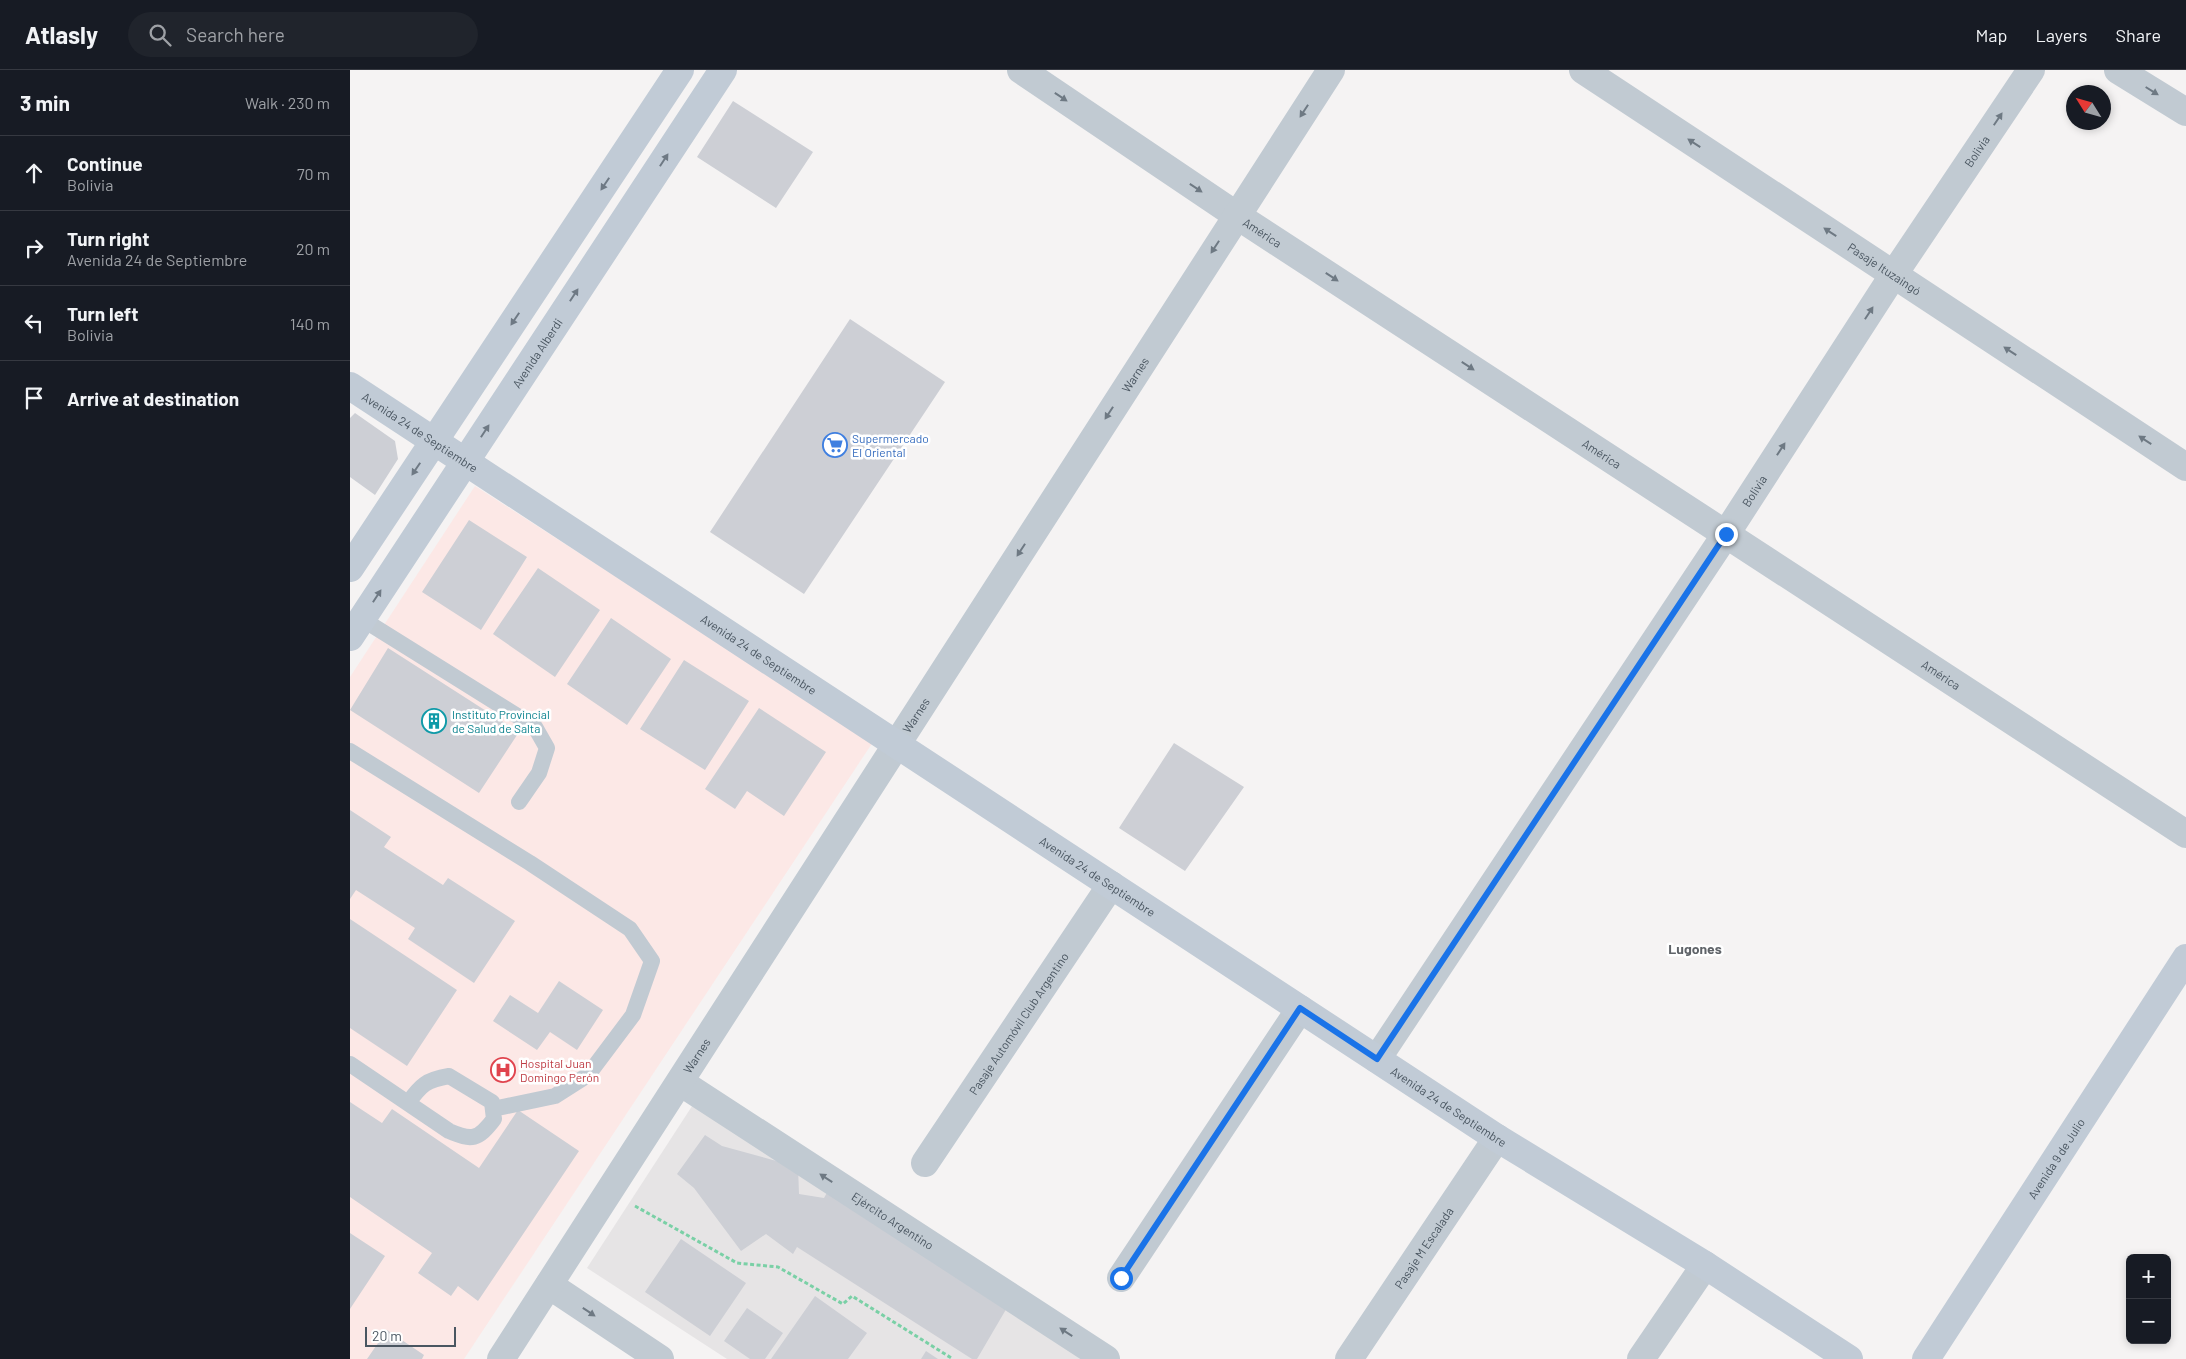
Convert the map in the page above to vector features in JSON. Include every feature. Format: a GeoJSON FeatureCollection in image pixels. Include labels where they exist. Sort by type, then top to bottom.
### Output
{"type":"FeatureCollection","features":[{"type":"Feature","properties":{"kind":"main road"},"geometry":{"type":"LineString","coordinates":[[350,568],[680,70]]}},
{"type":"Feature","properties":{"kind":"main road","name":"Avenida Alberdi"},"geometry":{"type":"LineString","coordinates":[[356,628],[723,70]]}},
{"type":"Feature","properties":{"kind":"main road","name":"Avenida 24 de Septiembre"},"geometry":{"type":"LineString","coordinates":[[350,386],[1497,1138],[1705,1265],[1849,1359]]}},
{"type":"Feature","properties":{"kind":"main road","name":"Avenida 9 de Julio"},"geometry":{"type":"LineString","coordinates":[[1926,1359],[2186,958]]}},
{"type":"Feature","properties":{"kind":"street","name":"América"},"geometry":{"type":"LineString","coordinates":[[1021,70],[1236,215],[2186,834]]}},
{"type":"Feature","properties":{"kind":"street","name":"Warnes"},"geometry":{"type":"LineString","coordinates":[[501,1359],[1331,70]]}},
{"type":"Feature","properties":{"kind":"street","name":"Pasaje Ituzaingó"},"geometry":{"type":"LineString","coordinates":[[1583,70],[2186,467]]}},
{"type":"Feature","properties":{"kind":"street","name":"Bolivia"},"geometry":{"type":"LineString","coordinates":[[1377,1059],[1726,534],[1894,274],[2031,70]]}},
{"type":"Feature","properties":{"kind":"street"},"geometry":{"type":"LineString","coordinates":[[2118,70],[2186,112]]}},
{"type":"Feature","properties":{"kind":"street","name":"Pasaje Automóvil Club Argentino"},"geometry":{"type":"LineString","coordinates":[[925,1163],[1111,885]]}},
{"type":"Feature","properties":{"kind":"street"},"geometry":{"type":"LineString","coordinates":[[1121,1278],[1300,1008]]}},
{"type":"Feature","properties":{"kind":"street","name":"Ejército Argentino"},"geometry":{"type":"LineString","coordinates":[[680,1082],[1106,1359]]}},
{"type":"Feature","properties":{"kind":"street","name":"Pasaje M Escalada"},"geometry":{"type":"LineString","coordinates":[[1349,1359],[1497,1138]]}},
{"type":"Feature","properties":{"kind":"street"},"geometry":{"type":"LineString","coordinates":[[1641,1359],[1705,1265]]}},
{"type":"Feature","properties":{"kind":"street"},"geometry":{"type":"LineString","coordinates":[[549,1285],[660,1359]]}},
{"type":"Feature","properties":{"kind":"lane"},"geometry":{"type":"LineString","coordinates":[[356,628],[535,727],[547,748],[539,773],[520,802]]}},
{"type":"Feature","properties":{"kind":"lane"},"geometry":{"type":"LineString","coordinates":[[350,751],[530,863],[630,929],[652,961],[633,1015],[588,1075],[555,1096],[493,1109]]}},
{"type":"Feature","properties":{"kind":"lane"},"geometry":{"type":"LineString","coordinates":[[350,1064],[449,1131],[466,1139],[482,1135],[494,1119],[492,1102],[449,1076],[431,1079],[419,1088],[408,1103]]}},
{"type":"Feature","properties":{"kind":"path"},"geometry":{"type":"LineString","coordinates":[[609,1191],[737,1263],[778,1267],[843,1304],[852,1296],[953,1359]]}},
{"type":"Feature","properties":{"kind":"shaded area","name":"Hospital Juan Domingo Perón"},"geometry":{"type":"Polygon","coordinates":[[[475,486],[873,742],[464,1359],[350,1359],[350,677],[475,486]]]}},
{"type":"Feature","properties":{"kind":"shaded area"},"geometry":{"type":"Polygon","coordinates":[[[696,1100],[1093,1359],[727,1359],[587,1268],[696,1100]]]}},
{"type":"Feature","properties":{"kind":"building"},"geometry":{"type":"Polygon","coordinates":[[[733,101],[813,152],[776,208],[697,157],[733,101]]]}},
{"type":"Feature","properties":{"kind":"building","name":"Supermercado El Oriental"},"geometry":{"type":"Polygon","coordinates":[[[850,319],[945,382],[804,594],[710,532],[850,319]]]}},
{"type":"Feature","properties":{"kind":"building"},"geometry":{"type":"Polygon","coordinates":[[[355,413],[395,441],[398,459],[375,495],[350,477],[350,418],[355,413]]]}},
{"type":"Feature","properties":{"kind":"building"},"geometry":{"type":"Polygon","coordinates":[[[469,520],[527,557],[481,630],[422,592],[469,520]]]}},
{"type":"Feature","properties":{"kind":"building"},"geometry":{"type":"Polygon","coordinates":[[[538,568],[600,610],[555,677],[493,634],[538,568]]]}},
{"type":"Feature","properties":{"kind":"building"},"geometry":{"type":"Polygon","coordinates":[[[611,618],[671,659],[627,725],[567,684],[611,618]]]}},
{"type":"Feature","properties":{"kind":"building","name":"Instituto Provincial de Salud de Salta"},"geometry":{"type":"Polygon","coordinates":[[[388,648],[519,732],[479,793],[350,710],[388,648]]]}},
{"type":"Feature","properties":{"kind":"building"},"geometry":{"type":"Polygon","coordinates":[[[684,660],[749,701],[705,770],[640,729],[684,660]]]}},
{"type":"Feature","properties":{"kind":"building"},"geometry":{"type":"Polygon","coordinates":[[[759,708],[826,752],[784,816],[747,791],[735,809],[705,789],[759,708]]]}},
{"type":"Feature","properties":{"kind":"building"},"geometry":{"type":"Polygon","coordinates":[[[1174,743],[1244,787],[1185,871],[1119,828],[1174,743]]]}},
{"type":"Feature","properties":{"kind":"building"},"geometry":{"type":"Polygon","coordinates":[[[350,810],[391,837],[384,847],[443,885],[448,878],[515,921],[474,983],[408,939],[415,928],[356,890],[350,899],[350,810]]]}},
{"type":"Feature","properties":{"kind":"building"},"geometry":{"type":"Polygon","coordinates":[[[350,919],[457,990],[407,1066],[350,1028],[350,919]]]}},
{"type":"Feature","properties":{"kind":"building"},"geometry":{"type":"Polygon","coordinates":[[[559,981],[603,1010],[577,1050],[550,1032],[537,1050],[493,1021],[510,995],[538,1013],[559,981]]]}},
{"type":"Feature","properties":{"kind":"building"},"geometry":{"type":"Polygon","coordinates":[[[350,1102],[382,1123],[392,1109],[479,1168],[518,1110],[579,1151],[478,1301],[458,1286],[451,1296],[418,1273],[432,1253],[350,1197],[350,1102]]]}},
{"type":"Feature","properties":{"kind":"building"},"geometry":{"type":"Polygon","coordinates":[[[705,1135],[722,1146],[798,1167],[799,1194],[824,1198],[829,1189],[1008,1306],[977,1359],[972,1359],[797,1247],[793,1254],[766,1234],[741,1251],[694,1188],[677,1174],[705,1135]]]}},
{"type":"Feature","properties":{"kind":"building"},"geometry":{"type":"Polygon","coordinates":[[[350,1233],[385,1256],[350,1309],[350,1233]]]}},
{"type":"Feature","properties":{"kind":"building"},"geometry":{"type":"Polygon","coordinates":[[[681,1239],[746,1283],[710,1336],[645,1292],[681,1239]]]}},
{"type":"Feature","properties":{"kind":"building"},"geometry":{"type":"Polygon","coordinates":[[[815,1296],[867,1333],[848,1359],[771,1359],[815,1296]]]}},
{"type":"Feature","properties":{"kind":"building"},"geometry":{"type":"Polygon","coordinates":[[[747,1308],[783,1333],[765,1359],[750,1359],[724,1341],[747,1308]]]}},
{"type":"Feature","properties":{"kind":"building"},"geometry":{"type":"Polygon","coordinates":[[[387,1330],[424,1355],[422,1359],[367,1359],[387,1330]]]}},
{"type":"Feature","properties":{"kind":"building"},"geometry":{"type":"Polygon","coordinates":[[[926,1351],[938,1359],[921,1359],[926,1351]]]}},
{"type":"Feature","properties":{"kind":"place","name":"Supermercado El Oriental"},"geometry":{"type":"Point","coordinates":[835,445]}},
{"type":"Feature","properties":{"kind":"place","name":"Instituto Provincial de Salud de Salta"},"geometry":{"type":"Point","coordinates":[434,721]}},
{"type":"Feature","properties":{"kind":"place","name":"Hospital Juan Domingo Perón"},"geometry":{"type":"Point","coordinates":[503,1070]}},
{"type":"Feature","properties":{"kind":"district","name":"Lugones"},"geometry":{"type":"Point","coordinates":[1695,948]}},
{"type":"Feature","properties":{"kind":"route"},"geometry":{"type":"LineString","coordinates":[[1121,1278],[1300,1008],[1377,1059],[1726,534]]}}]}
